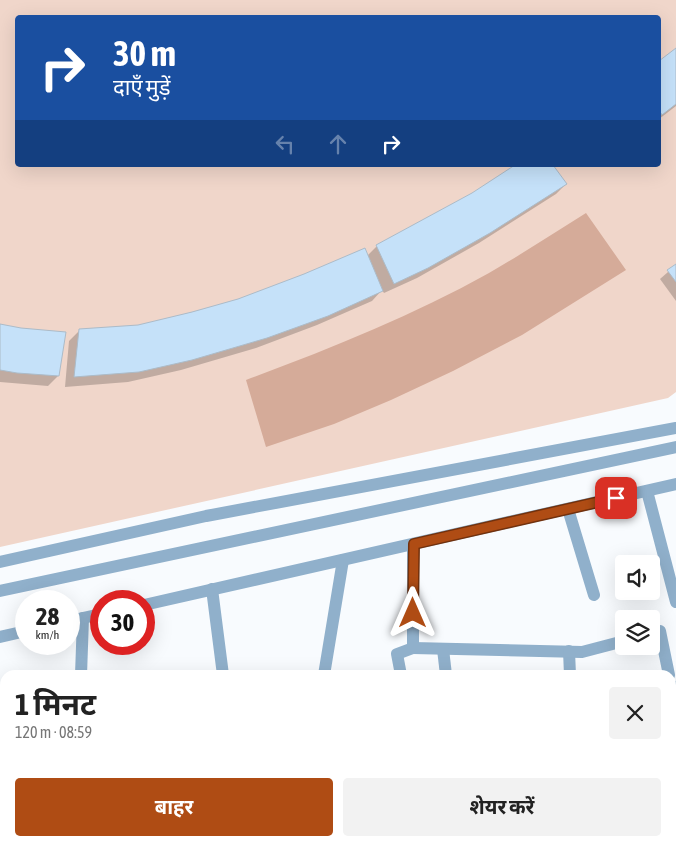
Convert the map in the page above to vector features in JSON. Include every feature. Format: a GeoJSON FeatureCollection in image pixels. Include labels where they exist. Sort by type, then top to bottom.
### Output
{"type":"FeatureCollection","features":[{"type":"Feature","properties":{"kind":"street"},"geometry":{"type":"LineString","coordinates":[[0,562],[206,516],[676,428]]}},
{"type":"Feature","properties":{"kind":"street"},"geometry":{"type":"LineString","coordinates":[[0,591],[676,447]]}},
{"type":"Feature","properties":{"kind":"street"},"geometry":{"type":"LineString","coordinates":[[155,602],[676,484]]}},
{"type":"Feature","properties":{"kind":"street"},"geometry":{"type":"LineString","coordinates":[[647,491],[676,602]]}},
{"type":"Feature","properties":{"kind":"street"},"geometry":{"type":"LineString","coordinates":[[568,509],[594,595]]}},
{"type":"Feature","properties":{"kind":"street"},"geometry":{"type":"LineString","coordinates":[[413,648],[414,544]]}},
{"type":"Feature","properties":{"kind":"street"},"geometry":{"type":"LineString","coordinates":[[325,670],[343,560]]}},
{"type":"Feature","properties":{"kind":"street"},"geometry":{"type":"LineString","coordinates":[[212,590],[222,670]]}},
{"type":"Feature","properties":{"kind":"street"},"geometry":{"type":"LineString","coordinates":[[80,619],[90,616]]}},
{"type":"Feature","properties":{"kind":"street"},"geometry":{"type":"LineString","coordinates":[[81,670],[83,618]]}},
{"type":"Feature","properties":{"kind":"street"},"geometry":{"type":"LineString","coordinates":[[660,631],[668,670]]}},
{"type":"Feature","properties":{"kind":"street"},"geometry":{"type":"LineString","coordinates":[[0,637],[15,634]]}},
{"type":"Feature","properties":{"kind":"street"},"geometry":{"type":"LineString","coordinates":[[400,670],[397,654],[413,648],[582,652],[615,643]]}},
{"type":"Feature","properties":{"kind":"street"},"geometry":{"type":"LineString","coordinates":[[443,649],[445,670]]}},
{"type":"Feature","properties":{"kind":"street"},"geometry":{"type":"LineString","coordinates":[[569,652],[570,670]]}},
{"type":"Feature","properties":{"kind":"shaded area"},"geometry":{"type":"Polygon","coordinates":[[[0,0],[676,0],[676,392],[668,398],[0,547],[0,0]]]}},
{"type":"Feature","properties":{"kind":"shaded area"},"geometry":{"type":"Polygon","coordinates":[[[586,213],[626,270],[522,335],[453,371],[334,424],[266,447],[246,380],[339,344],[430,304],[489,273],[586,213]]]}},
{"type":"Feature","properties":{"kind":"building"},"geometry":{"type":"Polygon","coordinates":[[[676,48],[676,104],[662,115],[661,113],[661,59],[676,48]]]}},
{"type":"Feature","properties":{"kind":"building"},"geometry":{"type":"Polygon","coordinates":[[[512,167],[554,167],[567,184],[490,233],[428,268],[394,284],[376,245],[472,193],[512,167]]]}},
{"type":"Feature","properties":{"kind":"building"},"geometry":{"type":"Polygon","coordinates":[[[365,248],[383,291],[328,316],[267,338],[192,360],[139,372],[74,377],[79,329],[138,325],[238,299],[365,248]]]}},
{"type":"Feature","properties":{"kind":"building"},"geometry":{"type":"Polygon","coordinates":[[[676,264],[676,282],[667,270],[676,264]]]}},
{"type":"Feature","properties":{"kind":"building"},"geometry":{"type":"Polygon","coordinates":[[[0,324],[66,332],[59,376],[0,370],[0,324]]]}},
{"type":"Feature","properties":{"kind":"route"},"geometry":{"type":"LineString","coordinates":[[413,613],[414,544],[616,498]]}}]}
